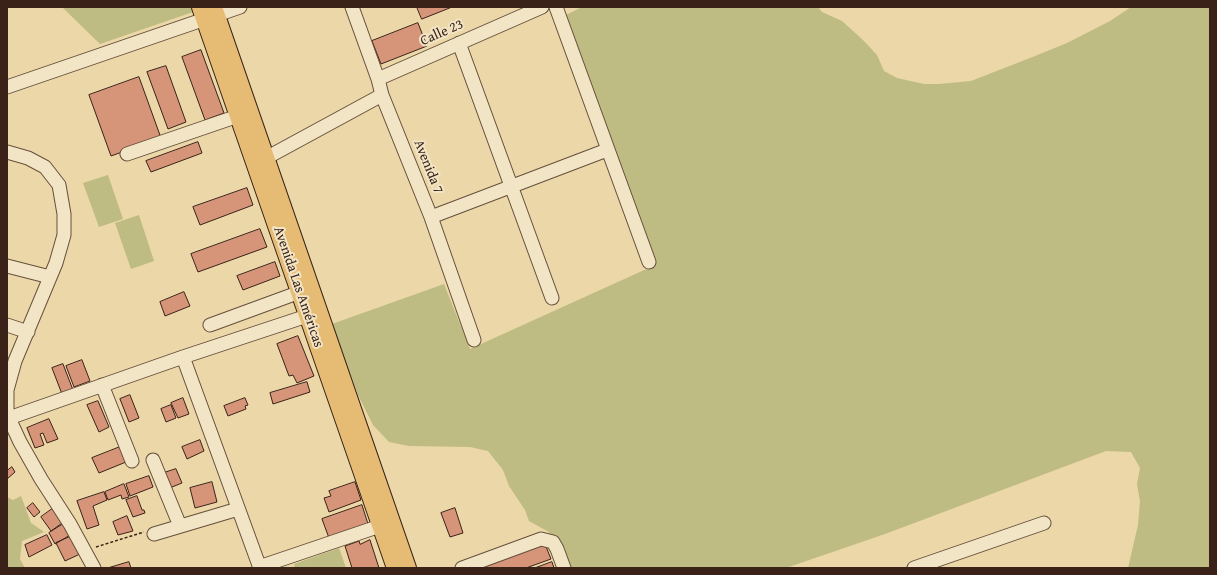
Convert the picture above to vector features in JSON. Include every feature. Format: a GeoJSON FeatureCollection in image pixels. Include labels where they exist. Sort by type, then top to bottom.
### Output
{"type":"FeatureCollection","features":[{"type":"Feature","properties":{"kind":"main road","name":"Avenida Las Américas"},"geometry":{"type":"LineString","coordinates":[[209,12],[238,116],[300,292],[314,314],[408,568]]}},
{"type":"Feature","properties":{"kind":"main road","name":"Avenida Las Américas"},"geometry":{"type":"LineString","coordinates":[[209,12],[266,158],[380,526],[395,568]]}},
{"type":"Feature","properties":{"kind":"street"},"geometry":{"type":"LineString","coordinates":[[7,87],[209,12],[240,7]]}},
{"type":"Feature","properties":{"kind":"street","name":"Calle 23"},"geometry":{"type":"LineString","coordinates":[[378,79],[542,7]]}},
{"type":"Feature","properties":{"kind":"street"},"geometry":{"type":"LineString","coordinates":[[556,7],[649,262]]}},
{"type":"Feature","properties":{"kind":"street","name":"Avenida 7"},"geometry":{"type":"LineString","coordinates":[[356,8],[382,95],[431,217],[474,340]]}},
{"type":"Feature","properties":{"kind":"street"},"geometry":{"type":"LineString","coordinates":[[459,43],[552,298]]}},
{"type":"Feature","properties":{"kind":"street"},"geometry":{"type":"LineString","coordinates":[[266,158],[382,95]]}},
{"type":"Feature","properties":{"kind":"street"},"geometry":{"type":"LineString","coordinates":[[127,154],[238,116]]}},
{"type":"Feature","properties":{"kind":"street"},"geometry":{"type":"LineString","coordinates":[[431,217],[607,150]]}},
{"type":"Feature","properties":{"kind":"street"},"geometry":{"type":"LineString","coordinates":[[7,152],[28,158],[45,167],[59,185],[64,214],[64,235],[56,262],[15,361],[7,391],[8,414],[20,442],[41,479],[70,524],[94,568]]}},
{"type":"Feature","properties":{"kind":"street"},"geometry":{"type":"LineString","coordinates":[[7,266],[50,277]]}},
{"type":"Feature","properties":{"kind":"street"},"geometry":{"type":"LineString","coordinates":[[210,325],[300,292]]}},
{"type":"Feature","properties":{"kind":"street"},"geometry":{"type":"LineString","coordinates":[[9,418],[183,357],[314,314]]}},
{"type":"Feature","properties":{"kind":"street"},"geometry":{"type":"LineString","coordinates":[[7,325],[28,332]]}},
{"type":"Feature","properties":{"kind":"street"},"geometry":{"type":"LineString","coordinates":[[183,357],[260,567],[380,526]]}},
{"type":"Feature","properties":{"kind":"street"},"geometry":{"type":"LineString","coordinates":[[102,385],[132,461]]}},
{"type":"Feature","properties":{"kind":"street"},"geometry":{"type":"LineString","coordinates":[[153,460],[180,526]]}},
{"type":"Feature","properties":{"kind":"street"},"geometry":{"type":"LineString","coordinates":[[154,534],[238,509]]}},
{"type":"Feature","properties":{"kind":"street"},"geometry":{"type":"LineString","coordinates":[[914,568],[1044,523]]}},
{"type":"Feature","properties":{"kind":"street"},"geometry":{"type":"LineString","coordinates":[[462,568],[541,539],[553,542],[564,568]]}},
{"type":"Feature","properties":{"kind":"path"},"geometry":{"type":"LineString","coordinates":[[84,550],[148,531],[154,534]]}},
{"type":"Feature","properties":{"kind":"shaded area"},"geometry":{"type":"Polygon","coordinates":[[[62,7],[192,7],[193,12],[100,44],[62,7]]]}},
{"type":"Feature","properties":{"kind":"shaded area"},"geometry":{"type":"Polygon","coordinates":[[[582,7],[818,7],[822,12],[842,21],[863,40],[877,55],[884,71],[897,78],[924,84],[939,84],[971,81],[1030,58],[1067,43],[1110,21],[1131,7],[1210,7],[1210,568],[1128,568],[1138,525],[1140,501],[1137,484],[1140,468],[1131,452],[1106,451],[885,534],[786,568],[563,568],[549,532],[529,521],[525,510],[509,486],[503,470],[488,451],[470,447],[409,446],[389,442],[373,425],[358,395],[332,324],[444,284],[470,349],[653,266],[564,16],[582,7]]]}},
{"type":"Feature","properties":{"kind":"shaded area"},"geometry":{"type":"Polygon","coordinates":[[[108,175],[123,219],[99,227],[83,183],[108,175]]]}},
{"type":"Feature","properties":{"kind":"shaded area"},"geometry":{"type":"Polygon","coordinates":[[[139,215],[154,261],[131,269],[115,223],[139,215]]]}},
{"type":"Feature","properties":{"kind":"shaded area"},"geometry":{"type":"Polygon","coordinates":[[[21,496],[31,523],[44,532],[22,541],[20,559],[25,568],[7,568],[7,497],[13,500],[21,496]]]}},
{"type":"Feature","properties":{"kind":"shaded area"},"geometry":{"type":"Polygon","coordinates":[[[339,548],[346,568],[295,568],[294,564],[339,548]]]}},
{"type":"Feature","properties":{"kind":"building"},"geometry":{"type":"Polygon","coordinates":[[[417,7],[452,7],[422,19],[417,7]]]}},
{"type":"Feature","properties":{"kind":"building"},"geometry":{"type":"Polygon","coordinates":[[[418,23],[427,46],[381,64],[372,41],[418,23]]]}},
{"type":"Feature","properties":{"kind":"building"},"geometry":{"type":"Polygon","coordinates":[[[201,50],[224,113],[205,120],[182,57],[201,50]]]}},
{"type":"Feature","properties":{"kind":"building"},"geometry":{"type":"Polygon","coordinates":[[[166,66],[186,122],[168,129],[147,72],[166,66]]]}},
{"type":"Feature","properties":{"kind":"building"},"geometry":{"type":"Polygon","coordinates":[[[139,77],[161,138],[111,156],[89,95],[139,77]]]}},
{"type":"Feature","properties":{"kind":"building"},"geometry":{"type":"Polygon","coordinates":[[[198,142],[202,153],[151,172],[146,161],[198,142]]]}},
{"type":"Feature","properties":{"kind":"building"},"geometry":{"type":"Polygon","coordinates":[[[247,188],[253,205],[200,225],[193,207],[247,188]]]}},
{"type":"Feature","properties":{"kind":"building"},"geometry":{"type":"Polygon","coordinates":[[[260,229],[267,247],[198,272],[191,254],[260,229]]]}},
{"type":"Feature","properties":{"kind":"building"},"geometry":{"type":"Polygon","coordinates":[[[275,262],[280,276],[243,290],[237,276],[275,262]]]}},
{"type":"Feature","properties":{"kind":"building"},"geometry":{"type":"Polygon","coordinates":[[[184,292],[190,306],[165,316],[160,302],[184,292]]]}},
{"type":"Feature","properties":{"kind":"building"},"geometry":{"type":"Polygon","coordinates":[[[298,336],[314,376],[297,383],[293,375],[289,376],[277,344],[298,336]]]}},
{"type":"Feature","properties":{"kind":"building"},"geometry":{"type":"Polygon","coordinates":[[[82,360],[90,381],[74,387],[66,366],[82,360]]]}},
{"type":"Feature","properties":{"kind":"building"},"geometry":{"type":"Polygon","coordinates":[[[63,364],[73,390],[62,394],[52,368],[63,364]]]}},
{"type":"Feature","properties":{"kind":"building"},"geometry":{"type":"Polygon","coordinates":[[[307,382],[310,392],[273,404],[270,393],[307,382]]]}},
{"type":"Feature","properties":{"kind":"building"},"geometry":{"type":"Polygon","coordinates":[[[130,395],[139,418],[129,422],[120,399],[130,395]]]}},
{"type":"Feature","properties":{"kind":"building"},"geometry":{"type":"Polygon","coordinates":[[[183,398],[189,414],[178,418],[171,403],[183,398]]]}},
{"type":"Feature","properties":{"kind":"building"},"geometry":{"type":"Polygon","coordinates":[[[245,398],[248,405],[245,406],[246,409],[228,416],[224,406],[245,398]]]}},
{"type":"Feature","properties":{"kind":"building"},"geometry":{"type":"Polygon","coordinates":[[[98,401],[109,427],[99,432],[87,405],[98,401]]]}},
{"type":"Feature","properties":{"kind":"building"},"geometry":{"type":"Polygon","coordinates":[[[171,405],[176,418],[166,422],[161,409],[171,405]]]}},
{"type":"Feature","properties":{"kind":"building"},"geometry":{"type":"Polygon","coordinates":[[[49,419],[58,439],[47,443],[43,433],[40,434],[44,445],[35,448],[27,428],[49,419]]]}},
{"type":"Feature","properties":{"kind":"building"},"geometry":{"type":"Polygon","coordinates":[[[200,440],[204,451],[187,459],[182,447],[200,440]]]}},
{"type":"Feature","properties":{"kind":"building"},"geometry":{"type":"Polygon","coordinates":[[[120,447],[126,462],[99,473],[92,458],[120,447]]]}},
{"type":"Feature","properties":{"kind":"building"},"geometry":{"type":"Polygon","coordinates":[[[12,467],[15,472],[7,479],[7,471],[12,467]]]}},
{"type":"Feature","properties":{"kind":"building"},"geometry":{"type":"Polygon","coordinates":[[[176,469],[182,483],[167,489],[161,474],[176,469]]]}},
{"type":"Feature","properties":{"kind":"building"},"geometry":{"type":"Polygon","coordinates":[[[149,476],[153,487],[130,496],[126,484],[149,476]]]}},
{"type":"Feature","properties":{"kind":"building"},"geometry":{"type":"Polygon","coordinates":[[[212,482],[217,502],[195,508],[190,488],[212,482]]]}},
{"type":"Feature","properties":{"kind":"building"},"geometry":{"type":"Polygon","coordinates":[[[355,482],[361,500],[329,512],[324,498],[331,496],[329,491],[355,482]]]}},
{"type":"Feature","properties":{"kind":"building"},"geometry":{"type":"Polygon","coordinates":[[[124,484],[129,497],[122,499],[121,495],[108,500],[105,492],[124,484]]]}},
{"type":"Feature","properties":{"kind":"building"},"geometry":{"type":"Polygon","coordinates":[[[104,492],[107,500],[93,506],[99,525],[87,529],[77,501],[104,492]]]}},
{"type":"Feature","properties":{"kind":"building"},"geometry":{"type":"Polygon","coordinates":[[[137,496],[142,510],[144,510],[145,513],[133,517],[126,500],[137,496]]]}},
{"type":"Feature","properties":{"kind":"building"},"geometry":{"type":"Polygon","coordinates":[[[33,503],[40,512],[34,517],[27,508],[33,503]]]}},
{"type":"Feature","properties":{"kind":"building"},"geometry":{"type":"Polygon","coordinates":[[[362,505],[368,524],[329,538],[322,519],[362,505]]]}},
{"type":"Feature","properties":{"kind":"building"},"geometry":{"type":"Polygon","coordinates":[[[55,507],[65,521],[51,531],[41,517],[55,507]]]}},
{"type":"Feature","properties":{"kind":"building"},"geometry":{"type":"Polygon","coordinates":[[[455,508],[463,533],[450,537],[441,513],[455,508]]]}},
{"type":"Feature","properties":{"kind":"building"},"geometry":{"type":"Polygon","coordinates":[[[127,516],[133,531],[118,535],[113,522],[127,516]]]}},
{"type":"Feature","properties":{"kind":"building"},"geometry":{"type":"Polygon","coordinates":[[[65,523],[72,534],[55,544],[49,533],[65,523]]]}},
{"type":"Feature","properties":{"kind":"building"},"geometry":{"type":"Polygon","coordinates":[[[47,535],[52,545],[29,557],[25,545],[47,535]]]}},
{"type":"Feature","properties":{"kind":"building"},"geometry":{"type":"Polygon","coordinates":[[[72,536],[80,554],[65,561],[56,543],[72,536]]]}},
{"type":"Feature","properties":{"kind":"building"},"geometry":{"type":"Polygon","coordinates":[[[370,540],[379,568],[352,568],[345,546],[359,541],[360,544],[370,540]]]}},
{"type":"Feature","properties":{"kind":"building"},"geometry":{"type":"Polygon","coordinates":[[[545,544],[551,559],[526,568],[477,568],[545,544]]]}},
{"type":"Feature","properties":{"kind":"building"},"geometry":{"type":"Polygon","coordinates":[[[129,562],[131,568],[108,568],[129,562]]]}},
{"type":"Feature","properties":{"kind":"building"},"geometry":{"type":"Polygon","coordinates":[[[552,562],[554,568],[535,568],[552,562]]]}}]}
